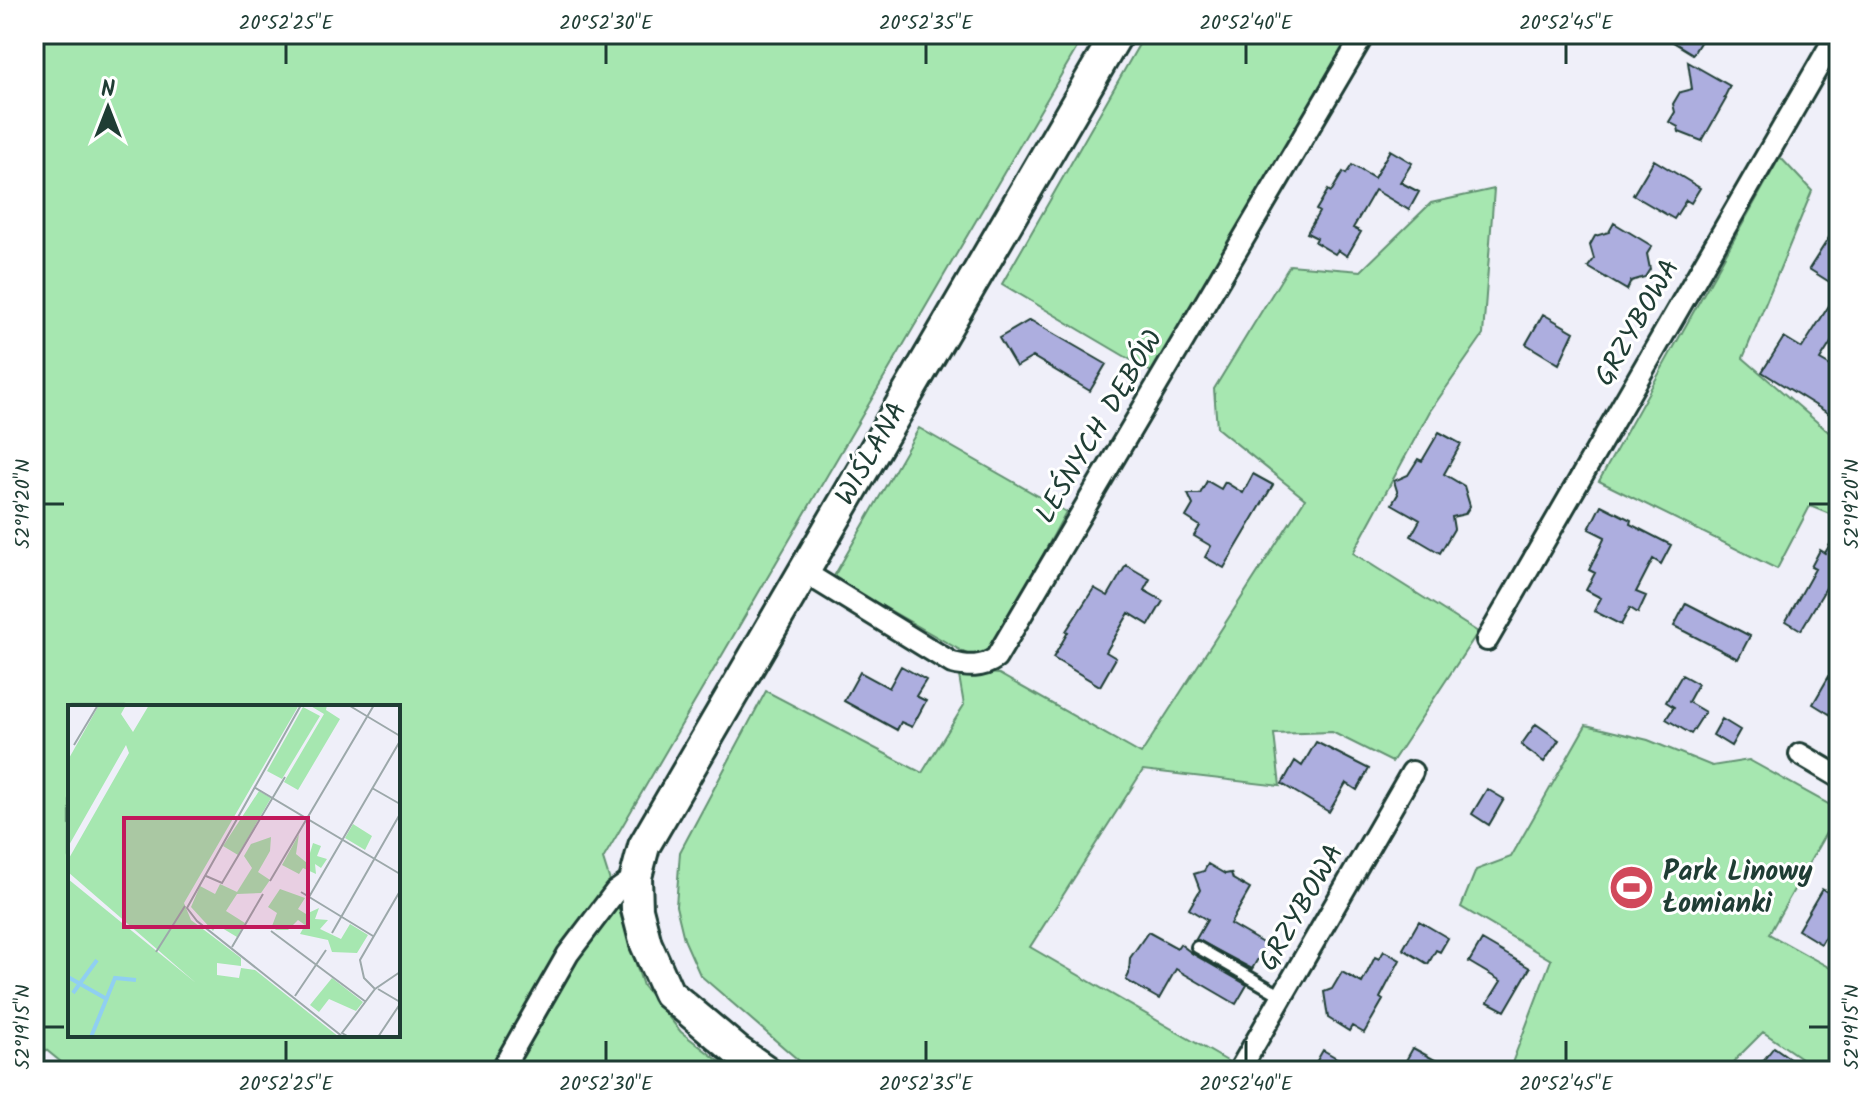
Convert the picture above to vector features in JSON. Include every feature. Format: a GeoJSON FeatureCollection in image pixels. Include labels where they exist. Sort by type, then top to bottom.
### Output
{"type":"FeatureCollection","features":[{"type":"Feature","properties":{"kind":"main road","name":"WIŚLANA"},"geometry":{"type":"LineString","coordinates":[[636,877],[644,846],[1117,34]]}},
{"type":"Feature","properties":{"kind":"main road"},"geometry":{"type":"LineString","coordinates":[[636,877],[637,909],[646,944],[668,993],[737,1051],[766,1071]]}},
{"type":"Feature","properties":{"kind":"street","name":"LEŚNYCH DĘBÓW"},"geometry":{"type":"LineString","coordinates":[[804,572],[952,663],[967,667],[987,664],[996,658],[1364,34]]}},
{"type":"Feature","properties":{"kind":"street","name":"GRZYBOWA"},"geometry":{"type":"LineString","coordinates":[[1487,640],[1837,34]]}},
{"type":"Feature","properties":{"kind":"street"},"geometry":{"type":"LineString","coordinates":[[1800,754],[1839,777]]}},
{"type":"Feature","properties":{"kind":"street","name":"GRZYBOWA"},"geometry":{"type":"LineString","coordinates":[[1239,1071],[1412,772]]}},
{"type":"Feature","properties":{"kind":"street"},"geometry":{"type":"LineString","coordinates":[[501,1071],[568,954],[615,892],[636,877]]}},
{"type":"Feature","properties":{"kind":"lane"},"geometry":{"type":"LineString","coordinates":[[1197,947],[1283,997]]}},
{"type":"Feature","properties":{"kind":"green space"},"geometry":{"type":"Polygon","coordinates":[[[34,34],[1085,34],[603,859],[643,986],[681,1032],[732,1071],[72,1071],[34,1040],[34,34]]]}},
{"type":"Feature","properties":{"kind":"green space"},"geometry":{"type":"Polygon","coordinates":[[[1145,34],[1351,34],[1153,373],[1002,284],[1145,34]]]}},
{"type":"Feature","properties":{"kind":"green space"},"geometry":{"type":"Polygon","coordinates":[[[1780,157],[1812,191],[1743,358],[1839,441],[1839,518],[1810,506],[1777,569],[1599,481],[1780,157]]]}},
{"type":"Feature","properties":{"kind":"green space"},"geometry":{"type":"Polygon","coordinates":[[[1494,189],[1483,335],[1430,411],[1353,553],[1478,632],[1392,762],[1332,732],[1274,734],[1280,786],[1143,770],[1030,947],[1229,1062],[1224,1071],[811,1071],[700,975],[684,939],[676,906],[680,852],[766,691],[922,773],[964,705],[959,676],[977,672],[999,674],[1141,754],[1305,499],[1217,428],[1214,389],[1290,265],[1361,271],[1431,203],[1494,189]]]}},
{"type":"Feature","properties":{"kind":"green space"},"geometry":{"type":"Polygon","coordinates":[[[919,428],[1066,512],[988,657],[974,658],[833,578],[919,428]]]}},
{"type":"Feature","properties":{"kind":"green space","name":"Park Linowy Łomianki"},"geometry":{"type":"Polygon","coordinates":[[[1586,725],[1648,740],[1712,766],[1749,760],[1839,810],[1769,934],[1839,973],[1839,1071],[1820,1071],[1763,1032],[1724,1071],[1509,1071],[1551,960],[1461,907],[1476,870],[1511,857],[1586,725]]]}},
{"type":"Feature","properties":{"kind":"building"},"geometry":{"type":"Polygon","coordinates":[[[1660,34],[1705,34],[1693,54],[1660,34]]]}},
{"type":"Feature","properties":{"kind":"building"},"geometry":{"type":"Polygon","coordinates":[[[1688,62],[1730,86],[1702,141],[1679,132],[1678,127],[1669,122],[1675,112],[1673,104],[1680,92],[1692,89],[1688,62]]]}},
{"type":"Feature","properties":{"kind":"building"},"geometry":{"type":"Polygon","coordinates":[[[1390,150],[1412,163],[1400,182],[1419,192],[1409,210],[1375,190],[1353,228],[1361,232],[1347,256],[1338,250],[1335,254],[1315,242],[1317,238],[1307,233],[1328,190],[1331,192],[1343,172],[1346,174],[1352,165],[1374,178],[1390,150]]]}},
{"type":"Feature","properties":{"kind":"building"},"geometry":{"type":"Polygon","coordinates":[[[1654,160],[1700,188],[1691,203],[1686,200],[1674,219],[1633,195],[1654,160]]]}},
{"type":"Feature","properties":{"kind":"building"},"geometry":{"type":"Polygon","coordinates":[[[1839,222],[1839,288],[1809,269],[1839,222]]]}},
{"type":"Feature","properties":{"kind":"building"},"geometry":{"type":"Polygon","coordinates":[[[1614,223],[1652,246],[1647,254],[1650,269],[1645,277],[1631,281],[1627,290],[1588,267],[1594,259],[1590,245],[1595,236],[1609,232],[1614,223]]]}},
{"type":"Feature","properties":{"kind":"building"},"geometry":{"type":"Polygon","coordinates":[[[1839,290],[1839,330],[1820,360],[1839,371],[1839,420],[1762,372],[1784,337],[1802,348],[1839,290]]]}},
{"type":"Feature","properties":{"kind":"building"},"geometry":{"type":"Polygon","coordinates":[[[1543,314],[1574,332],[1559,364],[1526,344],[1543,314]]]}},
{"type":"Feature","properties":{"kind":"building"},"geometry":{"type":"Polygon","coordinates":[[[1030,320],[1106,364],[1090,391],[1033,357],[1016,367],[999,338],[1030,320]]]}},
{"type":"Feature","properties":{"kind":"building"},"geometry":{"type":"Polygon","coordinates":[[[1439,432],[1461,444],[1444,474],[1464,486],[1470,506],[1465,514],[1452,517],[1454,529],[1440,553],[1411,536],[1420,520],[1392,504],[1398,494],[1394,481],[1408,475],[1418,459],[1422,461],[1439,432]]]}},
{"type":"Feature","properties":{"kind":"building"},"geometry":{"type":"Polygon","coordinates":[[[1253,474],[1273,485],[1224,568],[1205,557],[1211,546],[1194,536],[1200,526],[1186,517],[1193,505],[1188,494],[1200,494],[1207,481],[1221,489],[1225,482],[1243,493],[1253,474]]]}},
{"type":"Feature","properties":{"kind":"building"},"geometry":{"type":"Polygon","coordinates":[[[1601,505],[1671,545],[1661,564],[1653,559],[1636,592],[1646,596],[1638,613],[1630,608],[1621,625],[1594,611],[1601,598],[1586,590],[1595,573],[1589,570],[1605,537],[1589,529],[1601,505]]]}},
{"type":"Feature","properties":{"kind":"building"},"geometry":{"type":"Polygon","coordinates":[[[1839,529],[1839,566],[1801,630],[1786,621],[1815,569],[1811,567],[1820,550],[1825,553],[1839,529]]]}},
{"type":"Feature","properties":{"kind":"building"},"geometry":{"type":"Polygon","coordinates":[[[1126,565],[1150,579],[1144,590],[1163,601],[1149,625],[1129,613],[1106,652],[1116,658],[1100,686],[1053,658],[1066,631],[1094,588],[1108,596],[1126,565]]]}},
{"type":"Feature","properties":{"kind":"building"},"geometry":{"type":"Polygon","coordinates":[[[1686,603],[1750,636],[1738,659],[1674,626],[1686,603]]]}},
{"type":"Feature","properties":{"kind":"building"},"geometry":{"type":"Polygon","coordinates":[[[1839,659],[1839,720],[1813,704],[1839,659]]]}},
{"type":"Feature","properties":{"kind":"building"},"geometry":{"type":"Polygon","coordinates":[[[901,666],[926,680],[916,696],[926,701],[912,727],[901,722],[897,730],[844,701],[860,672],[889,688],[901,666]]]}},
{"type":"Feature","properties":{"kind":"building"},"geometry":{"type":"Polygon","coordinates":[[[1682,675],[1698,684],[1688,702],[1705,712],[1691,734],[1666,719],[1674,707],[1666,702],[1682,675]]]}},
{"type":"Feature","properties":{"kind":"building"},"geometry":{"type":"Polygon","coordinates":[[[1722,719],[1740,730],[1731,746],[1713,735],[1722,719]]]}},
{"type":"Feature","properties":{"kind":"building"},"geometry":{"type":"Polygon","coordinates":[[[1536,724],[1559,740],[1544,762],[1521,745],[1536,724]]]}},
{"type":"Feature","properties":{"kind":"building"},"geometry":{"type":"Polygon","coordinates":[[[1316,742],[1369,769],[1357,790],[1346,783],[1329,812],[1282,784],[1295,761],[1302,766],[1316,742]]]}},
{"type":"Feature","properties":{"kind":"building"},"geometry":{"type":"Polygon","coordinates":[[[1487,789],[1504,799],[1489,825],[1472,814],[1487,789]]]}},
{"type":"Feature","properties":{"kind":"building"},"geometry":{"type":"Polygon","coordinates":[[[1208,864],[1225,874],[1231,873],[1233,879],[1250,889],[1230,924],[1266,945],[1252,969],[1196,939],[1207,920],[1189,909],[1200,890],[1194,874],[1204,871],[1208,864]]]}},
{"type":"Feature","properties":{"kind":"building"},"geometry":{"type":"Polygon","coordinates":[[[1822,889],[1839,899],[1839,934],[1831,928],[1821,944],[1798,930],[1822,889]]]}},
{"type":"Feature","properties":{"kind":"building"},"geometry":{"type":"Polygon","coordinates":[[[1419,921],[1448,938],[1428,964],[1403,949],[1419,921]]]}},
{"type":"Feature","properties":{"kind":"building"},"geometry":{"type":"Polygon","coordinates":[[[1148,932],[1177,948],[1180,944],[1247,985],[1236,1004],[1176,969],[1159,999],[1126,980],[1130,958],[1148,932]]]}},
{"type":"Feature","properties":{"kind":"building"},"geometry":{"type":"Polygon","coordinates":[[[1482,940],[1530,968],[1505,1011],[1488,1002],[1501,981],[1469,962],[1482,940]]]}},
{"type":"Feature","properties":{"kind":"building"},"geometry":{"type":"Polygon","coordinates":[[[1384,951],[1400,960],[1380,998],[1383,1000],[1364,1033],[1352,1026],[1349,1031],[1328,1018],[1324,992],[1332,989],[1342,972],[1362,983],[1375,957],[1379,959],[1384,951]]]}},
{"type":"Feature","properties":{"kind":"building"},"geometry":{"type":"Polygon","coordinates":[[[1774,1047],[1808,1071],[1773,1071],[1762,1062],[1774,1047]]]}},
{"type":"Feature","properties":{"kind":"building"},"geometry":{"type":"Polygon","coordinates":[[[1413,1048],[1455,1071],[1400,1071],[1413,1048]]]}},
{"type":"Feature","properties":{"kind":"building"},"geometry":{"type":"Polygon","coordinates":[[[1323,1050],[1359,1071],[1311,1071],[1323,1050]]]}},
{"type":"Feature","properties":{"kind":"place","name":"Park Linowy Łomianki"},"geometry":{"type":"Point","coordinates":[1632,888]}}]}
